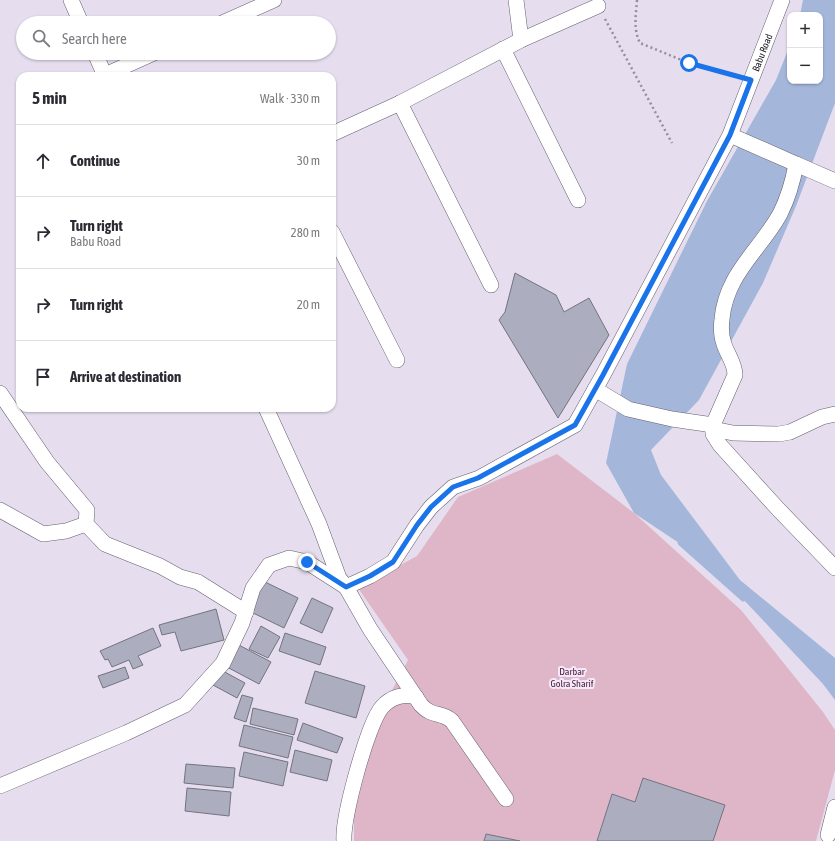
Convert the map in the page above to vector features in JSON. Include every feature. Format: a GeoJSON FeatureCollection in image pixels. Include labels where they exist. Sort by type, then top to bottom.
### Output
{"type":"FeatureCollection","features":[{"type":"Feature","properties":{"kind":"street"},"geometry":{"type":"LineString","coordinates":[[71,0],[78,16]]}},
{"type":"Feature","properties":{"kind":"street"},"geometry":{"type":"LineString","coordinates":[[238,16],[274,0]]}},
{"type":"Feature","properties":{"kind":"street"},"geometry":{"type":"LineString","coordinates":[[516,0],[521,40]]}},
{"type":"Feature","properties":{"kind":"street","name":"Babu Road"},"geometry":{"type":"LineString","coordinates":[[346,587],[370,576],[393,562],[417,525],[431,507],[453,487],[478,478],[575,425],[730,135],[782,0]]}},
{"type":"Feature","properties":{"kind":"street"},"geometry":{"type":"LineString","coordinates":[[336,132],[400,103],[521,40],[598,6]]}},
{"type":"Feature","properties":{"kind":"street"},"geometry":{"type":"LineString","coordinates":[[503,50],[578,200]]}},
{"type":"Feature","properties":{"kind":"street"},"geometry":{"type":"LineString","coordinates":[[98,60],[103,72]]}},
{"type":"Feature","properties":{"kind":"street"},"geometry":{"type":"LineString","coordinates":[[114,72],[139,60]]}},
{"type":"Feature","properties":{"kind":"street"},"geometry":{"type":"LineString","coordinates":[[400,103],[490,285]]}},
{"type":"Feature","properties":{"kind":"street"},"geometry":{"type":"LineString","coordinates":[[730,135],[835,181]]}},
{"type":"Feature","properties":{"kind":"street"},"geometry":{"type":"LineString","coordinates":[[796,164],[791,186],[780,213],[737,274],[725,302],[722,332],[724,343],[735,368],[735,374],[713,427],[715,439],[720,446],[782,514],[835,568]]}},
{"type":"Feature","properties":{"kind":"street"},"geometry":{"type":"LineString","coordinates":[[336,240],[397,360]]}},
{"type":"Feature","properties":{"kind":"street"},"geometry":{"type":"LineString","coordinates":[[595,389],[628,409],[739,434],[779,434],[790,432],[822,417],[835,414]]}},
{"type":"Feature","properties":{"kind":"street"},"geometry":{"type":"LineString","coordinates":[[0,393],[47,462],[87,510],[86,524],[105,544],[160,566],[180,577],[198,582],[246,612]]}},
{"type":"Feature","properties":{"kind":"street"},"geometry":{"type":"LineString","coordinates":[[268,412],[319,524],[339,578],[346,587],[370,629],[426,711],[432,714],[447,716],[452,721],[506,799]]}},
{"type":"Feature","properties":{"kind":"street"},"geometry":{"type":"LineString","coordinates":[[0,510],[43,534],[66,531],[86,524]]}},
{"type":"Feature","properties":{"kind":"street"},"geometry":{"type":"LineString","coordinates":[[0,786],[126,733],[185,705],[223,663],[242,623],[253,588],[269,565],[290,558],[307,562],[346,587]]}},
{"type":"Feature","properties":{"kind":"street"},"geometry":{"type":"LineString","coordinates":[[344,841],[351,794],[374,721],[383,706],[393,699],[410,695],[416,697]]}},
{"type":"Feature","properties":{"kind":"street"},"geometry":{"type":"LineString","coordinates":[[830,836],[835,807]]}},
{"type":"Feature","properties":{"kind":"path"},"geometry":{"type":"LineString","coordinates":[[637,0],[636,36],[640,43],[689,63],[751,80]]}},
{"type":"Feature","properties":{"kind":"path"},"geometry":{"type":"LineString","coordinates":[[598,6],[672,143]]}},
{"type":"Feature","properties":{"kind":"green space","name":"Darbar Golra Sharif"},"geometry":{"type":"Polygon","coordinates":[[[557,454],[634,513],[741,610],[823,712],[835,730],[835,770],[816,841],[354,841],[354,792],[388,698],[408,660],[358,588],[417,556],[458,497],[557,454]]]}},
{"type":"Feature","properties":{"kind":"water"},"geometry":{"type":"Polygon","coordinates":[[[803,0],[835,0],[835,103],[796,206],[763,283],[699,400],[651,450],[661,475],[740,580],[835,658],[835,700],[823,684],[742,598],[685,547],[634,513],[606,463],[627,364],[707,201],[776,80],[787,52],[787,84],[823,84],[823,12],[801,12],[803,0]]]}},
{"type":"Feature","properties":{"kind":"building"},"geometry":{"type":"Polygon","coordinates":[[[515,273],[556,295],[564,312],[589,298],[609,335],[558,418],[499,320],[505,312],[515,273]]]}},
{"type":"Feature","properties":{"kind":"building"},"geometry":{"type":"Polygon","coordinates":[[[263,581],[298,598],[284,628],[249,611],[263,581]]]}},
{"type":"Feature","properties":{"kind":"building"},"geometry":{"type":"Polygon","coordinates":[[[312,598],[333,608],[322,633],[300,623],[312,598]]]}},
{"type":"Feature","properties":{"kind":"building"},"geometry":{"type":"Polygon","coordinates":[[[216,609],[224,640],[181,651],[175,632],[162,635],[159,625],[216,609]]]}},
{"type":"Feature","properties":{"kind":"building"},"geometry":{"type":"Polygon","coordinates":[[[261,626],[280,637],[268,658],[249,649],[261,626]]]}},
{"type":"Feature","properties":{"kind":"building"},"geometry":{"type":"Polygon","coordinates":[[[153,628],[161,646],[138,656],[143,665],[133,669],[129,660],[112,667],[108,659],[105,660],[100,651],[153,628]]]}},
{"type":"Feature","properties":{"kind":"building"},"geometry":{"type":"Polygon","coordinates":[[[285,633],[326,647],[320,665],[279,651],[285,633]]]}},
{"type":"Feature","properties":{"kind":"building"},"geometry":{"type":"Polygon","coordinates":[[[237,644],[271,662],[259,684],[225,666],[237,644]]]}},
{"type":"Feature","properties":{"kind":"building"},"geometry":{"type":"Polygon","coordinates":[[[125,667],[129,678],[103,688],[98,676],[125,667]]]}},
{"type":"Feature","properties":{"kind":"building"},"geometry":{"type":"Polygon","coordinates":[[[221,670],[245,683],[237,698],[213,685],[221,670]]]}},
{"type":"Feature","properties":{"kind":"building"},"geometry":{"type":"Polygon","coordinates":[[[315,671],[365,686],[356,718],[305,703],[315,671]]]}},
{"type":"Feature","properties":{"kind":"building"},"geometry":{"type":"Polygon","coordinates":[[[242,695],[253,698],[246,722],[234,718],[242,695]]]}},
{"type":"Feature","properties":{"kind":"building"},"geometry":{"type":"Polygon","coordinates":[[[253,708],[298,719],[294,735],[250,724],[253,708]]]}},
{"type":"Feature","properties":{"kind":"building"},"geometry":{"type":"Polygon","coordinates":[[[303,723],[343,738],[337,753],[297,740],[303,723]]]}},
{"type":"Feature","properties":{"kind":"building"},"geometry":{"type":"Polygon","coordinates":[[[244,725],[293,737],[288,758],[239,746],[244,725]]]}},
{"type":"Feature","properties":{"kind":"building"},"geometry":{"type":"Polygon","coordinates":[[[295,750],[332,760],[327,781],[290,772],[295,750]]]}},
{"type":"Feature","properties":{"kind":"building"},"geometry":{"type":"Polygon","coordinates":[[[244,752],[288,762],[283,786],[239,776],[244,752]]]}},
{"type":"Feature","properties":{"kind":"building"},"geometry":{"type":"Polygon","coordinates":[[[186,764],[235,768],[233,788],[184,783],[186,764]]]}},
{"type":"Feature","properties":{"kind":"building"},"geometry":{"type":"Polygon","coordinates":[[[643,778],[725,805],[713,841],[597,841],[612,794],[635,802],[643,778]]]}},
{"type":"Feature","properties":{"kind":"building"},"geometry":{"type":"Polygon","coordinates":[[[187,788],[231,792],[229,816],[185,811],[187,788]]]}},
{"type":"Feature","properties":{"kind":"building"},"geometry":{"type":"Polygon","coordinates":[[[486,834],[520,841],[484,841],[486,834]]]}},
{"type":"Feature","properties":{"kind":"waterway"},"geometry":{"type":"LineString","coordinates":[[680,543],[743,599]]}},
{"type":"Feature","properties":{"kind":"route"},"geometry":{"type":"LineString","coordinates":[[307,562],[346,587],[370,576],[393,562],[417,525],[431,507],[453,487],[478,478],[575,425],[730,135],[751,80],[689,63]]}}]}
